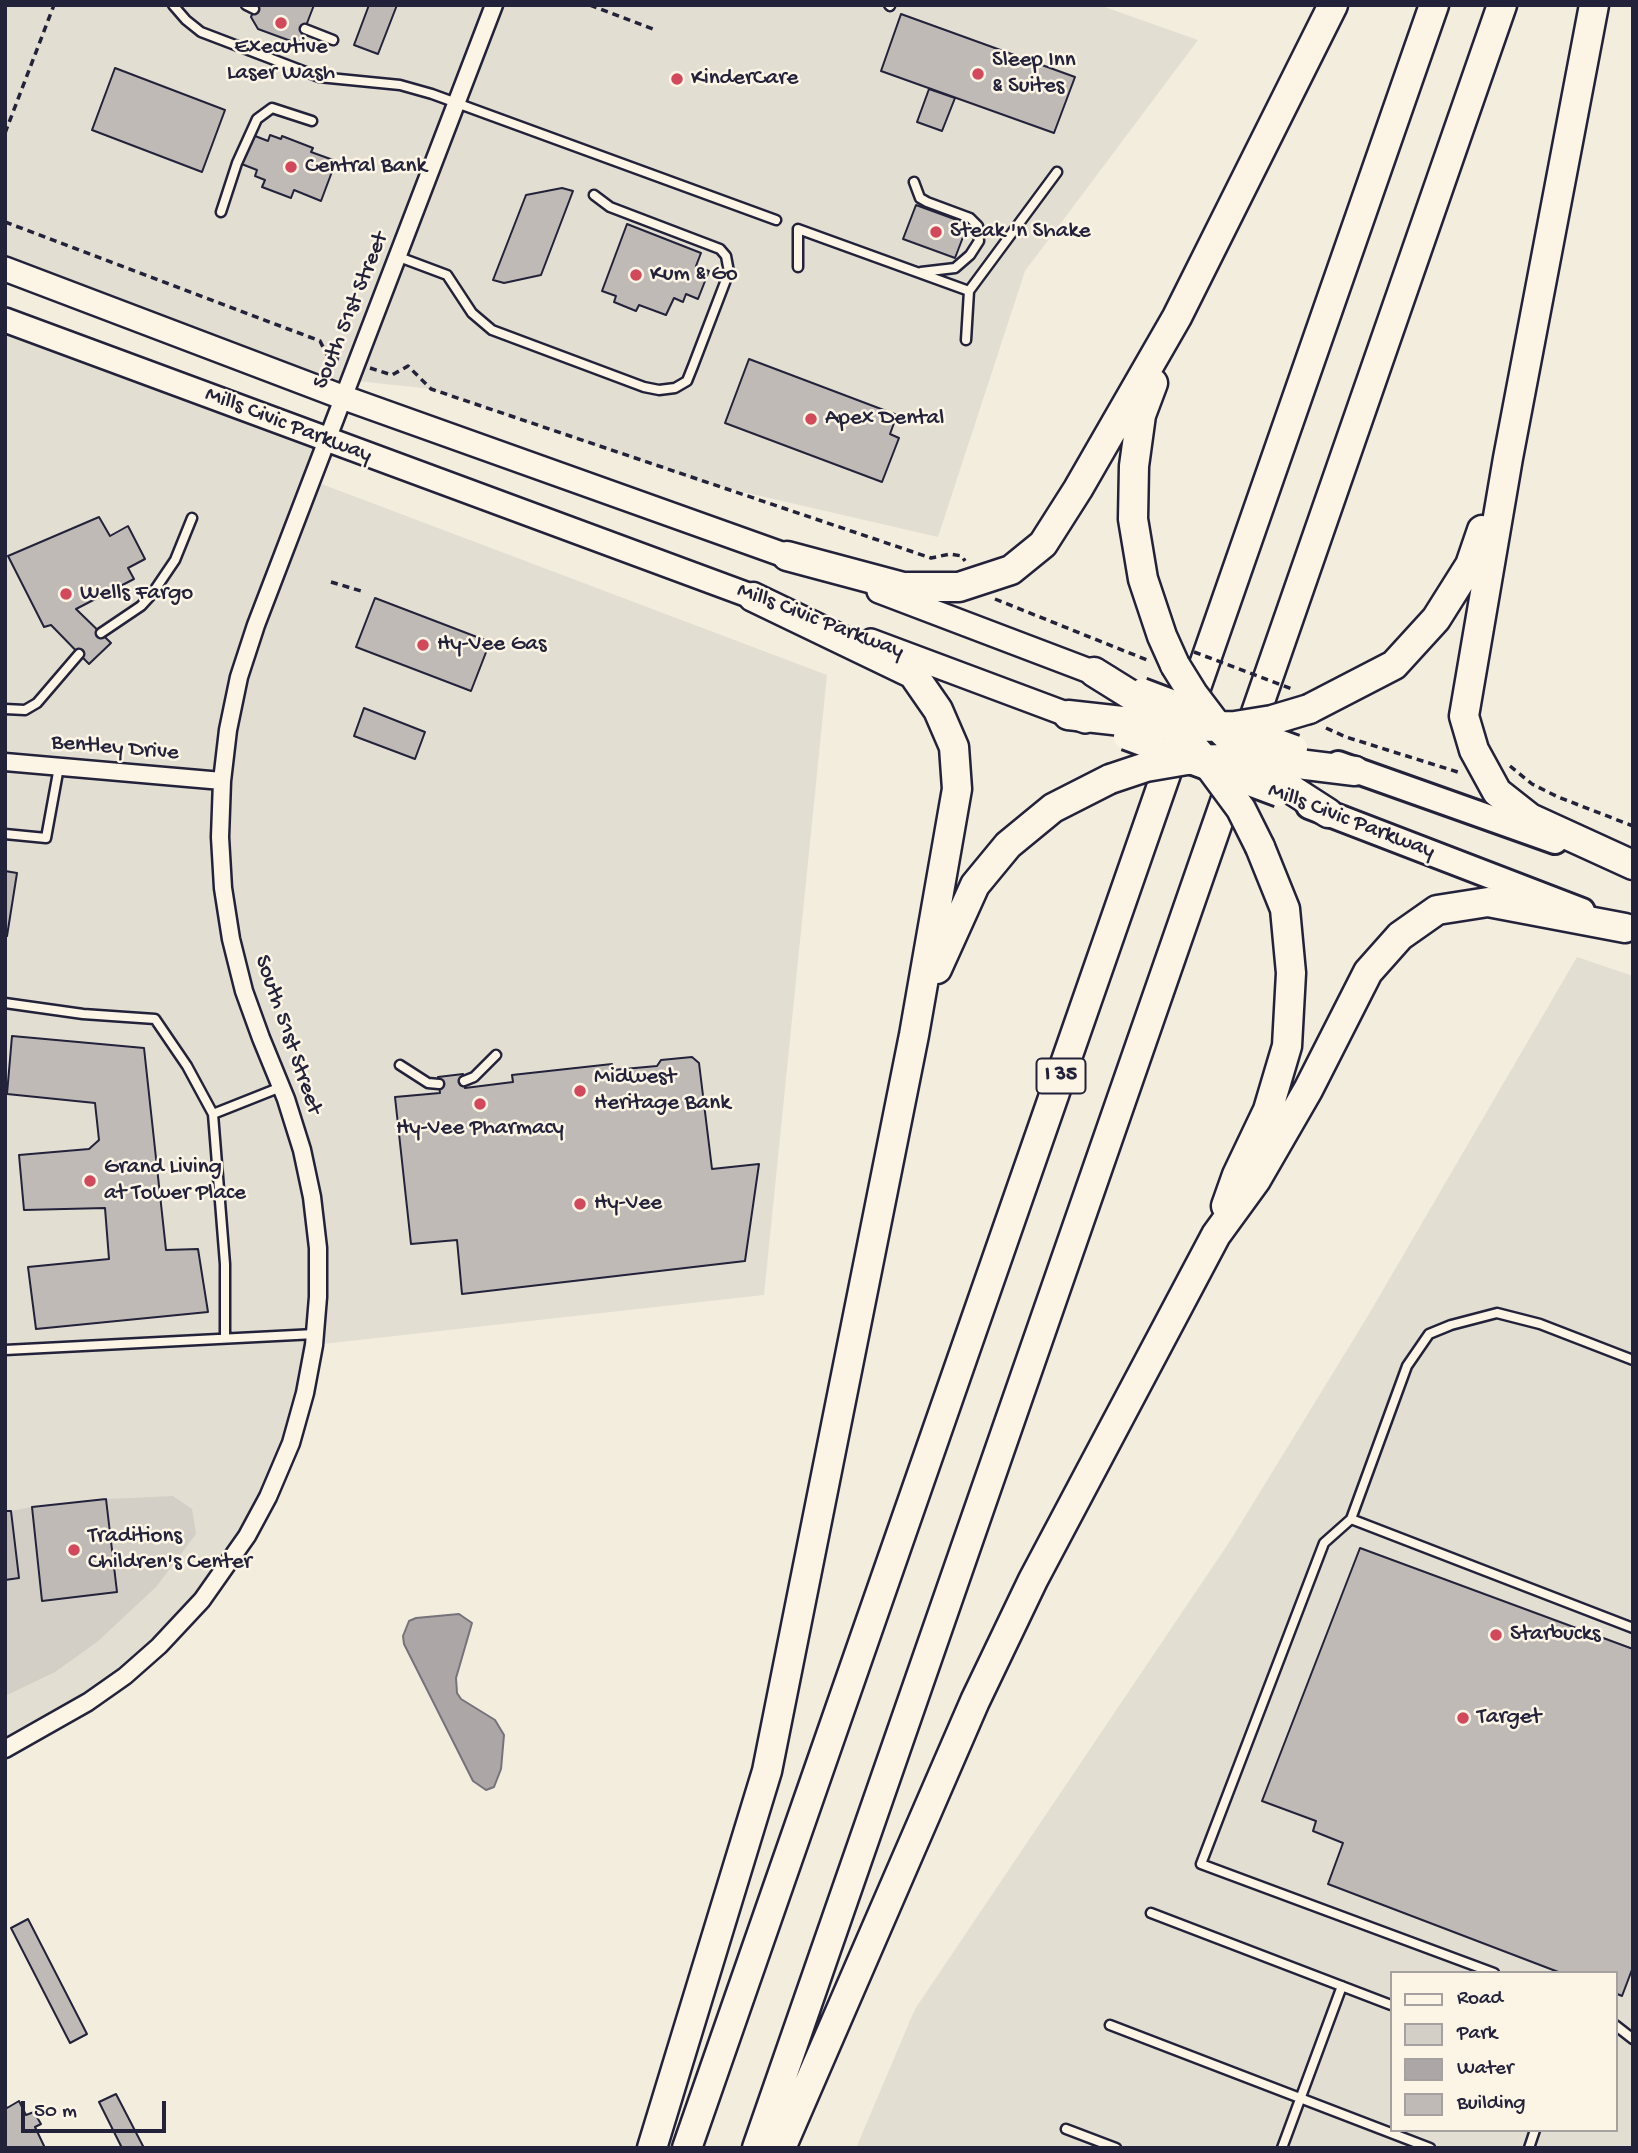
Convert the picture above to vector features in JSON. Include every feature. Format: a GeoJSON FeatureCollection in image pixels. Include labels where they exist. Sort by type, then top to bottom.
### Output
{"type":"FeatureCollection","features":[{"type":"Feature","properties":{"kind":"highway"},"geometry":{"type":"LineString","coordinates":[[787,556],[903,587],[959,587],[1012,570],[1043,544],[1078,489],[1177,317],[1333,5]]}},
{"type":"Feature","properties":{"kind":"highway","name":"I 35"},"geometry":{"type":"LineString","coordinates":[[687,2148],[1434,5]]}},
{"type":"Feature","properties":{"kind":"highway"},"geometry":{"type":"LineString","coordinates":[[757,2148],[1502,5]]}},
{"type":"Feature","properties":{"kind":"highway"},"geometry":{"type":"LineString","coordinates":[[1594,5],[1508,458],[1464,716],[1474,750],[1497,792],[1530,818],[1633,867]]}},
{"type":"Feature","properties":{"kind":"highway"},"geometry":{"type":"LineString","coordinates":[[1177,317],[1142,415],[1134,466],[1133,519],[1143,579],[1162,651],[1193,694],[1254,762]]}},
{"type":"Feature","properties":{"kind":"highway"},"geometry":{"type":"LineString","coordinates":[[1068,715],[1135,712],[1169,724],[1272,720],[1309,709],[1394,665],[1436,618],[1470,565],[1508,458]]}},
{"type":"Feature","properties":{"kind":"highway"},"geometry":{"type":"LineString","coordinates":[[652,2148],[767,1771],[914,1035],[957,789],[954,747],[938,710],[913,674],[753,597]]}},
{"type":"Feature","properties":{"kind":"highway"},"geometry":{"type":"LineString","coordinates":[[1094,672],[1135,712]]}},
{"type":"Feature","properties":{"kind":"highway"},"geometry":{"type":"LineString","coordinates":[[1169,724],[1241,808],[1260,847],[1284,909],[1291,974],[1287,1046],[1268,1110],[1237,1175],[1216,1235]]}},
{"type":"Feature","properties":{"kind":"highway"},"geometry":{"type":"LineString","coordinates":[[914,1035],[940,958],[975,885],[1008,845],[1053,808],[1110,779],[1146,767],[1254,762],[1287,772],[1355,771]]}},
{"type":"Feature","properties":{"kind":"highway"},"geometry":{"type":"LineString","coordinates":[[1287,772],[1328,813]]}},
{"type":"Feature","properties":{"kind":"highway"},"geometry":{"type":"LineString","coordinates":[[780,2148],[975,1701],[1034,1580],[1216,1235],[1256,1180],[1308,1090],[1368,972],[1400,936],[1437,909],[1488,902],[1629,930]]}},
{"type":"Feature","properties":{"kind":"main road","name":"Mills Civic Parkway"},"geometry":{"type":"LineString","coordinates":[[5,270],[342,397],[787,556],[1094,672]]}},
{"type":"Feature","properties":{"kind":"main road","name":"Mills Civic Parkway"},"geometry":{"type":"LineString","coordinates":[[5,320],[1068,715]]}},
{"type":"Feature","properties":{"kind":"main road","name":"Mills Civic Parkway"},"geometry":{"type":"LineString","coordinates":[[1135,712],[1201,763],[1287,772]]}},
{"type":"Feature","properties":{"kind":"main road"},"geometry":{"type":"LineString","coordinates":[[1135,712],[1221,723],[1287,772]]}},
{"type":"Feature","properties":{"kind":"main road"},"geometry":{"type":"LineString","coordinates":[[1355,771],[1633,867]]}},
{"type":"Feature","properties":{"kind":"main road","name":"Mills Civic Parkway"},"geometry":{"type":"LineString","coordinates":[[1328,813],[1629,930]]}},
{"type":"Feature","properties":{"kind":"street","name":"South 51st Street"},"geometry":{"type":"LineString","coordinates":[[5,1749],[88,1702],[125,1676],[159,1646],[210,1591],[247,1536],[291,1443],[305,1393],[315,1334],[318,1248],[312,1197],[302,1150],[244,991],[231,939],[223,888],[221,850],[222,780],[228,730],[239,677],[256,625],[494,5]]}},
{"type":"Feature","properties":{"kind":"street","name":"Bentley Drive"},"geometry":{"type":"LineString","coordinates":[[5,762],[222,780]]}},
{"type":"Feature","properties":{"kind":"lane"},"geometry":{"type":"LineString","coordinates":[[173,5],[201,32],[319,78],[400,85],[776,220]]}},
{"type":"Feature","properties":{"kind":"lane"},"geometry":{"type":"LineString","coordinates":[[305,29],[333,40]]}},
{"type":"Feature","properties":{"kind":"lane"},"geometry":{"type":"LineString","coordinates":[[221,212],[241,153],[257,118],[272,108],[312,121]]}},
{"type":"Feature","properties":{"kind":"lane"},"geometry":{"type":"LineString","coordinates":[[966,340],[969,291],[1057,172]]}},
{"type":"Feature","properties":{"kind":"lane"},"geometry":{"type":"LineString","coordinates":[[914,182],[920,198],[926,202],[970,218],[978,226],[979,241],[970,255],[955,268],[918,272]]}},
{"type":"Feature","properties":{"kind":"lane"},"geometry":{"type":"LineString","coordinates":[[399,257],[447,275],[472,313],[492,330],[644,387],[668,390],[681,385],[687,381],[729,272],[726,256],[720,249],[610,207],[594,195]]}},
{"type":"Feature","properties":{"kind":"lane"},"geometry":{"type":"LineString","coordinates":[[798,267],[798,229],[969,291]]}},
{"type":"Feature","properties":{"kind":"lane"},"geometry":{"type":"LineString","coordinates":[[101,633],[141,606],[152,594],[175,560],[192,518]]}},
{"type":"Feature","properties":{"kind":"lane"},"geometry":{"type":"LineString","coordinates":[[5,709],[25,710],[37,703],[79,654]]}},
{"type":"Feature","properties":{"kind":"lane"},"geometry":{"type":"LineString","coordinates":[[5,834],[46,838],[59,767]]}},
{"type":"Feature","properties":{"kind":"lane"},"geometry":{"type":"LineString","coordinates":[[5,1003],[83,1014],[155,1019],[187,1066],[213,1114],[225,1264],[225,1337]]}},
{"type":"Feature","properties":{"kind":"lane"},"geometry":{"type":"LineString","coordinates":[[464,1081],[474,1077],[496,1055]]}},
{"type":"Feature","properties":{"kind":"lane"},"geometry":{"type":"LineString","coordinates":[[400,1065],[428,1083],[439,1084]]}},
{"type":"Feature","properties":{"kind":"lane"},"geometry":{"type":"LineString","coordinates":[[213,1114],[281,1087]]}},
{"type":"Feature","properties":{"kind":"lane"},"geometry":{"type":"LineString","coordinates":[[1489,1971],[1201,1864],[1324,1543],[1351,1519],[1407,1366],[1429,1334],[1451,1325],[1497,1313],[1541,1324],[1633,1360]]}},
{"type":"Feature","properties":{"kind":"lane"},"geometry":{"type":"LineString","coordinates":[[5,1350],[315,1334]]}},
{"type":"Feature","properties":{"kind":"lane"},"geometry":{"type":"LineString","coordinates":[[1351,1519],[1633,1628]]}},
{"type":"Feature","properties":{"kind":"lane"},"geometry":{"type":"LineString","coordinates":[[1151,1913],[1390,2005]]}},
{"type":"Feature","properties":{"kind":"lane"},"geometry":{"type":"LineString","coordinates":[[1282,2148],[1342,1986]]}},
{"type":"Feature","properties":{"kind":"lane"},"geometry":{"type":"LineString","coordinates":[[1110,2025],[1430,2148]]}},
{"type":"Feature","properties":{"kind":"lane"},"geometry":{"type":"LineString","coordinates":[[1617,2027],[1633,2039]]}},
{"type":"Feature","properties":{"kind":"lane"},"geometry":{"type":"LineString","coordinates":[[1066,2129],[1116,2148]]}},
{"type":"Feature","properties":{"kind":"path"},"geometry":{"type":"LineString","coordinates":[[5,133],[54,5]]}},
{"type":"Feature","properties":{"kind":"path"},"geometry":{"type":"LineString","coordinates":[[590,5],[653,29]]}},
{"type":"Feature","properties":{"kind":"path"},"geometry":{"type":"LineString","coordinates":[[5,222],[320,341],[327,355]]}},
{"type":"Feature","properties":{"kind":"path"},"geometry":{"type":"LineString","coordinates":[[392,375],[408,366],[431,389],[931,558],[950,554],[962,556],[987,596],[1162,651],[1189,650],[1301,693],[1309,709]]}},
{"type":"Feature","properties":{"kind":"path"},"geometry":{"type":"LineString","coordinates":[[331,582],[362,591]]}},
{"type":"Feature","properties":{"kind":"shaded area"},"geometry":{"type":"Polygon","coordinates":[[[5,5],[1099,5],[1198,40],[1025,271],[938,537],[704,483],[431,389],[348,380],[342,397],[5,269],[5,5]]]}},
{"type":"Feature","properties":{"kind":"shaded area"},"geometry":{"type":"Polygon","coordinates":[[[5,320],[326,440],[311,480],[827,675],[764,1295],[314,1345],[268,1497],[159,1646],[5,1749],[5,320]]]}},
{"type":"Feature","properties":{"kind":"shaded area"},"geometry":{"type":"Polygon","coordinates":[[[1577,957],[1633,976],[1633,2148],[856,2148],[915,2009],[1230,1541],[1366,1319],[1577,957]]]}},
{"type":"Feature","properties":{"kind":"green space"},"geometry":{"type":"Polygon","coordinates":[[[173,1496],[192,1509],[196,1534],[156,1587],[97,1642],[55,1672],[5,1696],[5,1580],[18,1578],[11,1511],[32,1507],[43,1601],[117,1592],[106,1499],[173,1496]]]}},
{"type":"Feature","properties":{"kind":"water"},"geometry":{"type":"Polygon","coordinates":[[[459,1614],[472,1623],[456,1678],[457,1693],[461,1699],[495,1720],[504,1735],[501,1769],[494,1787],[486,1790],[473,1781],[404,1644],[403,1636],[409,1621],[459,1614]]]}},
{"type":"Feature","properties":{"kind":"building","name":"Executive Laser Wash"},"geometry":{"type":"Polygon","coordinates":[[[256,5],[314,5],[299,44],[258,29],[251,17],[256,5]]]}},
{"type":"Feature","properties":{"kind":"building"},"geometry":{"type":"Polygon","coordinates":[[[369,5],[397,5],[378,54],[354,45],[369,5]]]}},
{"type":"Feature","properties":{"kind":"building","name":"Sleep Inn & Suites"},"geometry":{"type":"Polygon","coordinates":[[[901,14],[1075,77],[1054,133],[881,71],[901,14]]]}},
{"type":"Feature","properties":{"kind":"building"},"geometry":{"type":"Polygon","coordinates":[[[115,68],[225,110],[202,172],[92,130],[115,68]]]}},
{"type":"Feature","properties":{"kind":"building"},"geometry":{"type":"Polygon","coordinates":[[[929,89],[955,98],[942,131],[917,122],[929,89]]]}},
{"type":"Feature","properties":{"kind":"building","name":"Central Bank"},"geometry":{"type":"Polygon","coordinates":[[[250,134],[268,141],[270,135],[281,139],[282,136],[313,148],[311,152],[336,161],[321,201],[294,190],[291,198],[262,187],[265,180],[255,176],[257,170],[239,163],[250,134]]]}},
{"type":"Feature","properties":{"kind":"building"},"geometry":{"type":"Polygon","coordinates":[[[562,188],[573,191],[541,275],[504,283],[493,280],[526,195],[562,188]]]}},
{"type":"Feature","properties":{"kind":"building","name":"Steak 'n Shake"},"geometry":{"type":"Polygon","coordinates":[[[916,205],[968,224],[955,258],[903,239],[916,205]]]}},
{"type":"Feature","properties":{"kind":"building"},"geometry":{"type":"Polygon","coordinates":[[[627,224],[701,253],[696,266],[709,271],[698,299],[686,294],[683,302],[674,298],[666,315],[639,305],[636,311],[614,302],[616,296],[602,291],[627,224]]]}},
{"type":"Feature","properties":{"kind":"building","name":"Apex Dental"},"geometry":{"type":"Polygon","coordinates":[[[749,359],[897,415],[890,434],[899,438],[882,482],[725,423],[749,359]]]}},
{"type":"Feature","properties":{"kind":"building","name":"Wells Fargo"},"geometry":{"type":"Polygon","coordinates":[[[99,517],[110,536],[128,526],[145,559],[128,568],[134,579],[76,609],[111,643],[89,664],[51,625],[44,627],[8,556],[99,517]]]}},
{"type":"Feature","properties":{"kind":"building","name":"Hy-Vee Gas"},"geometry":{"type":"Polygon","coordinates":[[[375,598],[490,642],[471,691],[356,647],[375,598]]]}},
{"type":"Feature","properties":{"kind":"building"},"geometry":{"type":"Polygon","coordinates":[[[364,708],[425,732],[415,759],[354,736],[364,708]]]}},
{"type":"Feature","properties":{"kind":"building"},"geometry":{"type":"Polygon","coordinates":[[[5,871],[17,873],[7,936],[5,936],[5,871]]]}},
{"type":"Feature","properties":{"kind":"building","name":"Grand Living at Tower Place"},"geometry":{"type":"Polygon","coordinates":[[[12,1036],[144,1048],[166,1250],[198,1249],[208,1312],[36,1329],[28,1267],[109,1259],[105,1208],[24,1210],[19,1155],[89,1149],[99,1140],[95,1103],[7,1094],[12,1036]]]}},
{"type":"Feature","properties":{"kind":"building","name":"Hy-Vee"},"geometry":{"type":"Polygon","coordinates":[[[692,1057],[699,1063],[712,1169],[759,1164],[745,1261],[462,1294],[457,1240],[411,1244],[395,1097],[440,1093],[438,1077],[463,1074],[465,1088],[513,1082],[512,1075],[612,1064],[613,1070],[657,1066],[661,1060],[692,1057]]]}},
{"type":"Feature","properties":{"kind":"building","name":"Traditions Children's Center"},"geometry":{"type":"Polygon","coordinates":[[[106,1499],[117,1592],[42,1601],[32,1507],[106,1499]]]}},
{"type":"Feature","properties":{"kind":"building"},"geometry":{"type":"Polygon","coordinates":[[[5,1511],[11,1511],[19,1578],[5,1580],[5,1511]]]}},
{"type":"Feature","properties":{"kind":"building","name":"Target"},"geometry":{"type":"Polygon","coordinates":[[[1360,1548],[1633,1649],[1633,1967],[1622,1996],[1617,1994],[1617,1971],[1556,1971],[1328,1884],[1343,1843],[1313,1831],[1316,1821],[1262,1801],[1360,1548]]]}},
{"type":"Feature","properties":{"kind":"building"},"geometry":{"type":"Polygon","coordinates":[[[28,1919],[87,2034],[70,2043],[11,1928],[28,1919]]]}},
{"type":"Feature","properties":{"kind":"building"},"geometry":{"type":"Polygon","coordinates":[[[116,2094],[144,2148],[122,2148],[99,2102],[116,2094]]]}},
{"type":"Feature","properties":{"kind":"building"},"geometry":{"type":"Polygon","coordinates":[[[19,2101],[26,2115],[34,2112],[41,2124],[35,2127],[45,2148],[5,2148],[5,2105],[7,2108],[19,2101]]]}},
{"type":"Feature","properties":{"kind":"place","name":"Executive Laser Wash"},"geometry":{"type":"Point","coordinates":[281,23]}},
{"type":"Feature","properties":{"kind":"place","name":"Sleep Inn & Suites"},"geometry":{"type":"Point","coordinates":[978,74]}},
{"type":"Feature","properties":{"kind":"place","name":"KinderCare"},"geometry":{"type":"Point","coordinates":[677,79]}},
{"type":"Feature","properties":{"kind":"place","name":"Central Bank"},"geometry":{"type":"Point","coordinates":[291,167]}},
{"type":"Feature","properties":{"kind":"place","name":"Steak 'n Shake"},"geometry":{"type":"Point","coordinates":[936,232]}},
{"type":"Feature","properties":{"kind":"place","name":"Kum & Go"},"geometry":{"type":"Point","coordinates":[636,275]}},
{"type":"Feature","properties":{"kind":"place","name":"Apex Dental"},"geometry":{"type":"Point","coordinates":[811,419]}},
{"type":"Feature","properties":{"kind":"place","name":"Wells Fargo"},"geometry":{"type":"Point","coordinates":[66,594]}},
{"type":"Feature","properties":{"kind":"place","name":"Hy-Vee Gas"},"geometry":{"type":"Point","coordinates":[423,645]}},
{"type":"Feature","properties":{"kind":"place","name":"Midwest Heritage Bank"},"geometry":{"type":"Point","coordinates":[580,1091]}},
{"type":"Feature","properties":{"kind":"place","name":"Hy-Vee Pharmacy"},"geometry":{"type":"Point","coordinates":[480,1104]}},
{"type":"Feature","properties":{"kind":"place","name":"Grand Living at Tower Place"},"geometry":{"type":"Point","coordinates":[90,1181]}},
{"type":"Feature","properties":{"kind":"place","name":"Hy-Vee"},"geometry":{"type":"Point","coordinates":[580,1204]}},
{"type":"Feature","properties":{"kind":"place","name":"Traditions Children's Center"},"geometry":{"type":"Point","coordinates":[74,1550]}},
{"type":"Feature","properties":{"kind":"place","name":"Starbucks"},"geometry":{"type":"Point","coordinates":[1496,1635]}},
{"type":"Feature","properties":{"kind":"place","name":"Target"},"geometry":{"type":"Point","coordinates":[1463,1718]}}]}
